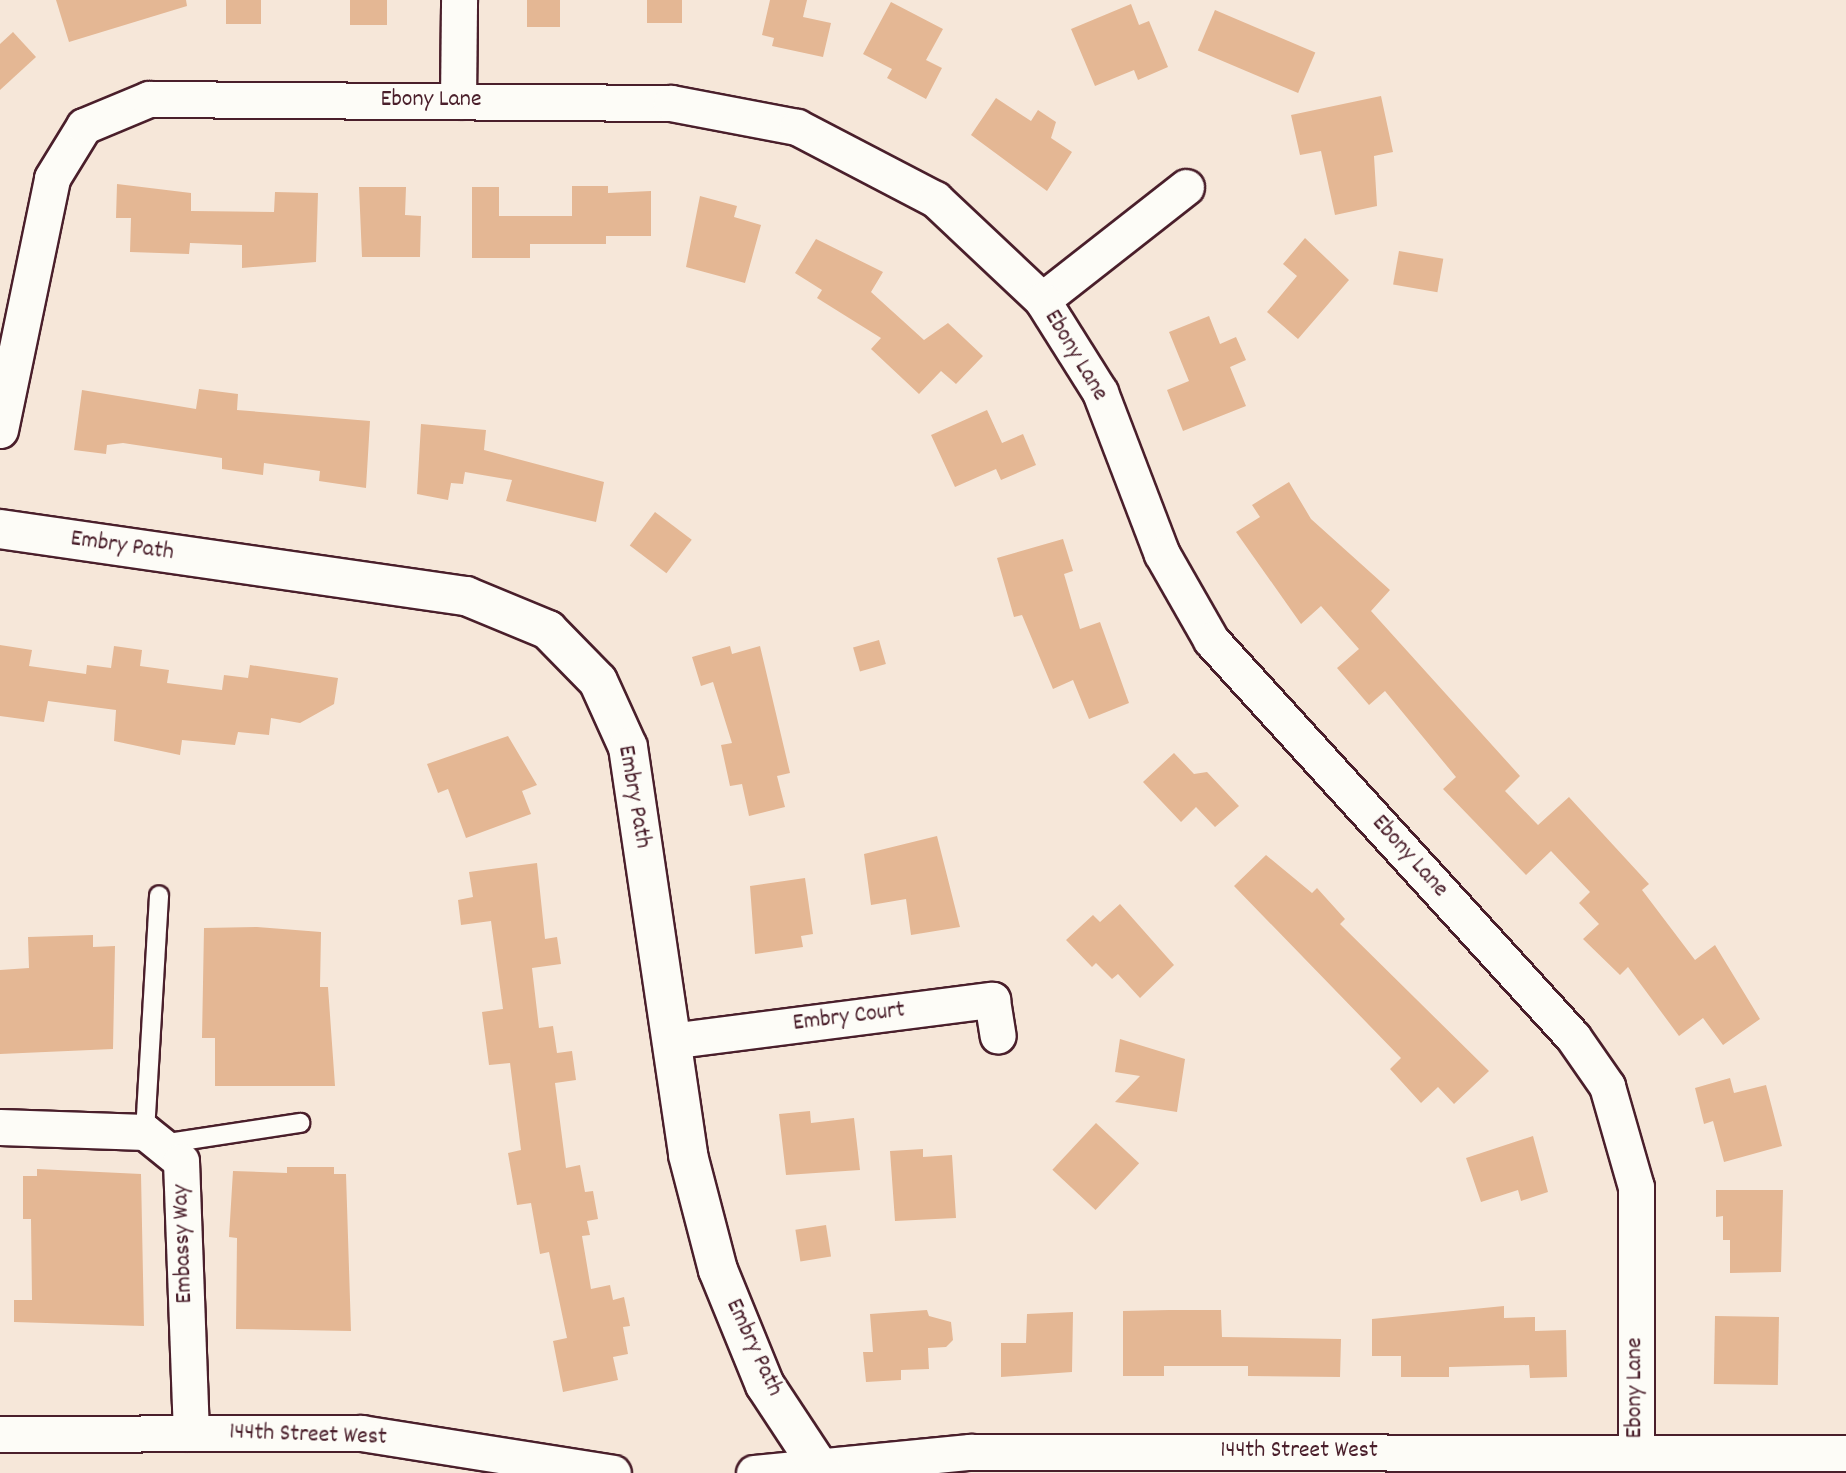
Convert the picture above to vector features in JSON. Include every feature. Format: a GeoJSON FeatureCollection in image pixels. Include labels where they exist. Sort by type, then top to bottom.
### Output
{"type":"FeatureCollection","features":[{"type":"Feature","properties":{"kind":"street"},"geometry":{"type":"LineString","coordinates":[[458,101],[459,0]]}},
{"type":"Feature","properties":{"kind":"street","name":"Ebony Lane"},"geometry":{"type":"LineString","coordinates":[[0,430],[52,178],[84,126],[149,99],[671,103],[797,127],[935,199],[1042,300],[1100,392],[1162,554],[1211,640],[1573,1037],[1606,1086],[1636,1187],[1636,1453]]}},
{"type":"Feature","properties":{"kind":"street","name":"Ebony Lane"},"geometry":{"type":"LineString","coordinates":[[1042,300],[1186,187]]}},
{"type":"Feature","properties":{"kind":"street","name":"Embry Path"},"geometry":{"type":"LineString","coordinates":[[0,529],[466,596],[548,630],[598,681],[628,747],[688,1155],[718,1270],[765,1385],[821,1471]]}},
{"type":"Feature","properties":{"kind":"street","name":"Embry Court"},"geometry":{"type":"LineString","coordinates":[[670,1041],[992,1000],[998,1036]]}},
{"type":"Feature","properties":{"kind":"street"},"geometry":{"type":"LineString","coordinates":[[0,1126],[152,1138]]}},
{"type":"Feature","properties":{"kind":"street","name":"Embassy Way"},"geometry":{"type":"LineString","coordinates":[[152,1138],[181,1161],[191,1433]]}},
{"type":"Feature","properties":{"kind":"street","name":"144th Street West"},"geometry":{"type":"LineString","coordinates":[[0,1434],[361,1433],[612,1473]]}},
{"type":"Feature","properties":{"kind":"street","name":"144th Street West"},"geometry":{"type":"LineString","coordinates":[[754,1473],[821,1471],[970,1452],[1846,1453]]}},
{"type":"Feature","properties":{"kind":"lane"},"geometry":{"type":"LineString","coordinates":[[159,894],[152,1138],[300,1124]]}},
{"type":"Feature","properties":{"kind":"building"},"geometry":{"type":"Polygon","coordinates":[[[56,0],[186,0],[187,6],[69,42],[56,0]]]}},
{"type":"Feature","properties":{"kind":"building"},"geometry":{"type":"Polygon","coordinates":[[[226,0],[261,0],[261,24],[226,24],[226,0]]]}},
{"type":"Feature","properties":{"kind":"building"},"geometry":{"type":"Polygon","coordinates":[[[350,0],[387,0],[387,25],[350,25],[350,0]]]}},
{"type":"Feature","properties":{"kind":"building"},"geometry":{"type":"Polygon","coordinates":[[[527,0],[560,0],[560,27],[527,27],[527,0]]]}},
{"type":"Feature","properties":{"kind":"building"},"geometry":{"type":"Polygon","coordinates":[[[647,0],[682,0],[682,23],[647,23],[647,0]]]}},
{"type":"Feature","properties":{"kind":"building"},"geometry":{"type":"Polygon","coordinates":[[[770,0],[807,0],[803,17],[831,23],[823,57],[772,46],[774,38],[762,35],[770,0]]]}},
{"type":"Feature","properties":{"kind":"building"},"geometry":{"type":"Polygon","coordinates":[[[891,2],[943,29],[926,60],[942,68],[926,99],[887,78],[892,69],[863,54],[891,2]]]}},
{"type":"Feature","properties":{"kind":"building"},"geometry":{"type":"Polygon","coordinates":[[[1131,4],[1139,25],[1149,21],[1168,67],[1138,80],[1134,70],[1095,86],[1071,29],[1131,4]]]}},
{"type":"Feature","properties":{"kind":"building"},"geometry":{"type":"Polygon","coordinates":[[[1215,10],[1315,53],[1298,93],[1198,51],[1215,10]]]}},
{"type":"Feature","properties":{"kind":"building"},"geometry":{"type":"Polygon","coordinates":[[[13,32],[36,57],[0,90],[0,44],[13,32]]]}},
{"type":"Feature","properties":{"kind":"building"},"geometry":{"type":"Polygon","coordinates":[[[1381,96],[1393,152],[1374,156],[1377,206],[1335,215],[1321,151],[1300,155],[1291,115],[1381,96]]]}},
{"type":"Feature","properties":{"kind":"building"},"geometry":{"type":"Polygon","coordinates":[[[996,98],[1031,121],[1038,110],[1056,122],[1051,138],[1072,152],[1047,191],[971,135],[996,98]]]}},
{"type":"Feature","properties":{"kind":"building"},"geometry":{"type":"Polygon","coordinates":[[[117,184],[191,193],[191,211],[274,212],[275,192],[318,193],[316,262],[242,268],[242,245],[190,243],[189,254],[130,252],[131,218],[116,218],[117,184]]]}},
{"type":"Feature","properties":{"kind":"building"},"geometry":{"type":"Polygon","coordinates":[[[572,186],[608,186],[608,193],[651,191],[651,236],[606,236],[606,244],[530,244],[530,258],[472,258],[472,187],[499,187],[499,216],[572,216],[572,186]]]}},
{"type":"Feature","properties":{"kind":"building"},"geometry":{"type":"Polygon","coordinates":[[[359,187],[406,187],[405,215],[421,216],[420,257],[362,257],[359,187]]]}},
{"type":"Feature","properties":{"kind":"building"},"geometry":{"type":"Polygon","coordinates":[[[700,196],[737,206],[734,217],[761,225],[745,283],[686,267],[700,196]]]}},
{"type":"Feature","properties":{"kind":"building"},"geometry":{"type":"Polygon","coordinates":[[[1305,238],[1349,280],[1298,339],[1267,312],[1297,276],[1283,264],[1305,238]]]}},
{"type":"Feature","properties":{"kind":"building"},"geometry":{"type":"Polygon","coordinates":[[[816,239],[883,272],[871,292],[924,340],[948,323],[983,356],[956,384],[941,371],[919,394],[871,349],[881,338],[817,298],[822,290],[795,273],[816,239]]]}},
{"type":"Feature","properties":{"kind":"building"},"geometry":{"type":"Polygon","coordinates":[[[1399,251],[1443,259],[1437,292],[1393,284],[1399,251]]]}},
{"type":"Feature","properties":{"kind":"building"},"geometry":{"type":"Polygon","coordinates":[[[1209,316],[1220,344],[1236,337],[1246,360],[1230,367],[1246,406],[1183,431],[1167,390],[1189,381],[1169,332],[1209,316]]]}},
{"type":"Feature","properties":{"kind":"building"},"geometry":{"type":"Polygon","coordinates":[[[199,389],[238,394],[237,410],[370,421],[366,488],[319,481],[320,471],[264,463],[263,475],[222,469],[222,458],[123,443],[107,445],[106,454],[74,450],[82,390],[196,409],[199,389]]]}},
{"type":"Feature","properties":{"kind":"building"},"geometry":{"type":"Polygon","coordinates":[[[987,410],[1002,443],[1023,434],[1036,465],[1001,480],[996,469],[955,487],[931,435],[987,410]]]}},
{"type":"Feature","properties":{"kind":"building"},"geometry":{"type":"Polygon","coordinates":[[[421,424],[486,430],[484,450],[604,482],[596,522],[506,501],[512,480],[465,472],[463,484],[451,483],[448,500],[417,494],[421,424]]]}},
{"type":"Feature","properties":{"kind":"building"},"geometry":{"type":"Polygon","coordinates":[[[1289,482],[1311,519],[1390,590],[1371,611],[1520,776],[1505,791],[1538,825],[1569,797],[1649,884],[1642,890],[1695,960],[1715,945],[1760,1019],[1723,1045],[1703,1018],[1679,1036],[1628,967],[1620,975],[1583,939],[1599,924],[1579,903],[1590,892],[1551,851],[1526,875],[1443,789],[1456,777],[1385,691],[1369,705],[1337,668],[1359,649],[1321,606],[1301,624],[1236,532],[1260,517],[1252,505],[1289,482]]]}},
{"type":"Feature","properties":{"kind":"building"},"geometry":{"type":"Polygon","coordinates":[[[655,512],[692,540],[666,573],[630,546],[655,512]]]}},
{"type":"Feature","properties":{"kind":"building"},"geometry":{"type":"Polygon","coordinates":[[[1063,539],[1073,571],[1064,574],[1080,629],[1100,622],[1129,703],[1089,719],[1073,680],[1053,689],[1022,615],[1014,617],[997,558],[1063,539]]]}},
{"type":"Feature","properties":{"kind":"building"},"geometry":{"type":"Polygon","coordinates":[[[879,640],[886,664],[860,671],[853,647],[879,640]]]}},
{"type":"Feature","properties":{"kind":"building"},"geometry":{"type":"Polygon","coordinates":[[[0,645],[32,650],[29,666],[86,674],[87,665],[111,668],[114,646],[142,650],[140,666],[169,670],[167,683],[222,690],[224,675],[248,678],[250,665],[338,678],[334,704],[300,723],[271,718],[269,735],[238,732],[235,745],[182,740],[180,755],[114,741],[116,710],[48,701],[44,722],[0,716],[0,645]]]}},
{"type":"Feature","properties":{"kind":"building"},"geometry":{"type":"Polygon","coordinates":[[[730,646],[732,654],[760,646],[790,773],[777,776],[785,807],[749,816],[742,784],[730,786],[721,745],[732,743],[713,682],[701,686],[692,657],[730,646]]]}},
{"type":"Feature","properties":{"kind":"building"},"geometry":{"type":"Polygon","coordinates":[[[508,736],[537,785],[522,791],[531,814],[466,838],[448,789],[438,793],[427,764],[508,736]]]}},
{"type":"Feature","properties":{"kind":"building"},"geometry":{"type":"Polygon","coordinates":[[[1174,753],[1194,774],[1207,772],[1239,806],[1215,827],[1196,807],[1181,822],[1143,782],[1174,753]]]}},
{"type":"Feature","properties":{"kind":"building"},"geometry":{"type":"Polygon","coordinates":[[[937,836],[960,927],[911,935],[906,899],[871,905],[864,854],[937,836]]]}},
{"type":"Feature","properties":{"kind":"building"},"geometry":{"type":"Polygon","coordinates":[[[1266,855],[1312,893],[1317,888],[1345,919],[1340,924],[1489,1071],[1454,1104],[1438,1087],[1421,1103],[1390,1069],[1401,1058],[1234,886],[1266,855]]]}},
{"type":"Feature","properties":{"kind":"building"},"geometry":{"type":"Polygon","coordinates":[[[537,863],[545,939],[557,937],[561,964],[532,968],[539,1028],[553,1026],[557,1053],[572,1051],[576,1080],[555,1083],[566,1168],[580,1165],[585,1192],[593,1191],[598,1219],[587,1221],[590,1235],[582,1236],[591,1289],[610,1285],[613,1300],[624,1297],[630,1326],[623,1327],[628,1354],[613,1357],[618,1380],[563,1392],[553,1341],[567,1338],[549,1252],[540,1254],[531,1203],[517,1205],[508,1153],[521,1150],[510,1063],[489,1065],[482,1012],[503,1009],[491,921],[461,925],[458,900],[473,897],[469,872],[537,863]]]}},
{"type":"Feature","properties":{"kind":"building"},"geometry":{"type":"Polygon","coordinates":[[[805,878],[813,934],[801,936],[803,947],[755,954],[750,886],[805,878]]]}},
{"type":"Feature","properties":{"kind":"building"},"geometry":{"type":"Polygon","coordinates":[[[1120,904],[1174,965],[1140,998],[1118,974],[1112,979],[1096,963],[1092,967],[1066,940],[1093,915],[1100,922],[1120,904]]]}},
{"type":"Feature","properties":{"kind":"building"},"geometry":{"type":"Polygon","coordinates":[[[257,927],[321,932],[320,987],[328,987],[335,1086],[215,1086],[215,1038],[202,1038],[204,928],[257,927]]]}},
{"type":"Feature","properties":{"kind":"building"},"geometry":{"type":"Polygon","coordinates":[[[93,935],[93,947],[115,946],[113,1049],[0,1054],[0,970],[29,968],[28,937],[93,935]]]}},
{"type":"Feature","properties":{"kind":"building"},"geometry":{"type":"Polygon","coordinates":[[[1120,1039],[1185,1059],[1177,1112],[1115,1102],[1140,1076],[1115,1072],[1120,1039]]]}},
{"type":"Feature","properties":{"kind":"building"},"geometry":{"type":"Polygon","coordinates":[[[1730,1078],[1734,1093],[1766,1085],[1782,1146],[1724,1162],[1713,1121],[1704,1124],[1695,1088],[1730,1078]]]}},
{"type":"Feature","properties":{"kind":"building"},"geometry":{"type":"Polygon","coordinates":[[[810,1111],[811,1123],[854,1118],[860,1170],[786,1175],[779,1114],[810,1111]]]}},
{"type":"Feature","properties":{"kind":"building"},"geometry":{"type":"Polygon","coordinates":[[[1096,1123],[1139,1163],[1096,1210],[1052,1170],[1096,1123]]]}},
{"type":"Feature","properties":{"kind":"building"},"geometry":{"type":"Polygon","coordinates":[[[1533,1136],[1548,1192],[1521,1201],[1518,1190],[1481,1202],[1466,1158],[1533,1136]]]}},
{"type":"Feature","properties":{"kind":"building"},"geometry":{"type":"Polygon","coordinates":[[[923,1149],[923,1157],[952,1155],[956,1218],[895,1221],[890,1151],[923,1149]]]}},
{"type":"Feature","properties":{"kind":"building"},"geometry":{"type":"Polygon","coordinates":[[[287,1167],[334,1167],[334,1174],[346,1174],[351,1331],[236,1329],[237,1238],[229,1237],[233,1171],[287,1173],[287,1167]]]}},
{"type":"Feature","properties":{"kind":"building"},"geometry":{"type":"Polygon","coordinates":[[[37,1169],[141,1174],[144,1326],[14,1322],[14,1300],[32,1300],[31,1219],[23,1219],[23,1176],[37,1176],[37,1169]]]}},
{"type":"Feature","properties":{"kind":"building"},"geometry":{"type":"Polygon","coordinates":[[[1716,1190],[1783,1190],[1781,1272],[1730,1273],[1730,1240],[1723,1240],[1723,1216],[1716,1217],[1716,1190]]]}},
{"type":"Feature","properties":{"kind":"building"},"geometry":{"type":"Polygon","coordinates":[[[826,1225],[831,1257],[800,1261],[795,1230],[826,1225]]]}},
{"type":"Feature","properties":{"kind":"building"},"geometry":{"type":"Polygon","coordinates":[[[1504,1306],[1504,1318],[1535,1317],[1535,1331],[1566,1330],[1567,1377],[1530,1378],[1529,1365],[1449,1367],[1449,1377],[1401,1377],[1401,1356],[1372,1356],[1372,1319],[1504,1306]]]}},
{"type":"Feature","properties":{"kind":"building"},"geometry":{"type":"Polygon","coordinates":[[[927,1310],[929,1316],[951,1322],[953,1340],[946,1347],[928,1348],[929,1369],[901,1370],[901,1380],[866,1382],[863,1352],[873,1352],[870,1314],[927,1310]]]}},
{"type":"Feature","properties":{"kind":"building"},"geometry":{"type":"Polygon","coordinates":[[[1221,1310],[1222,1337],[1341,1339],[1340,1377],[1248,1376],[1248,1366],[1164,1366],[1164,1376],[1123,1376],[1123,1311],[1221,1310]]]}},
{"type":"Feature","properties":{"kind":"building"},"geometry":{"type":"Polygon","coordinates":[[[1073,1312],[1072,1372],[1001,1377],[1001,1343],[1026,1343],[1027,1314],[1073,1312]]]}},
{"type":"Feature","properties":{"kind":"building"},"geometry":{"type":"Polygon","coordinates":[[[1715,1316],[1779,1317],[1778,1385],[1714,1384],[1715,1316]]]}}]}
